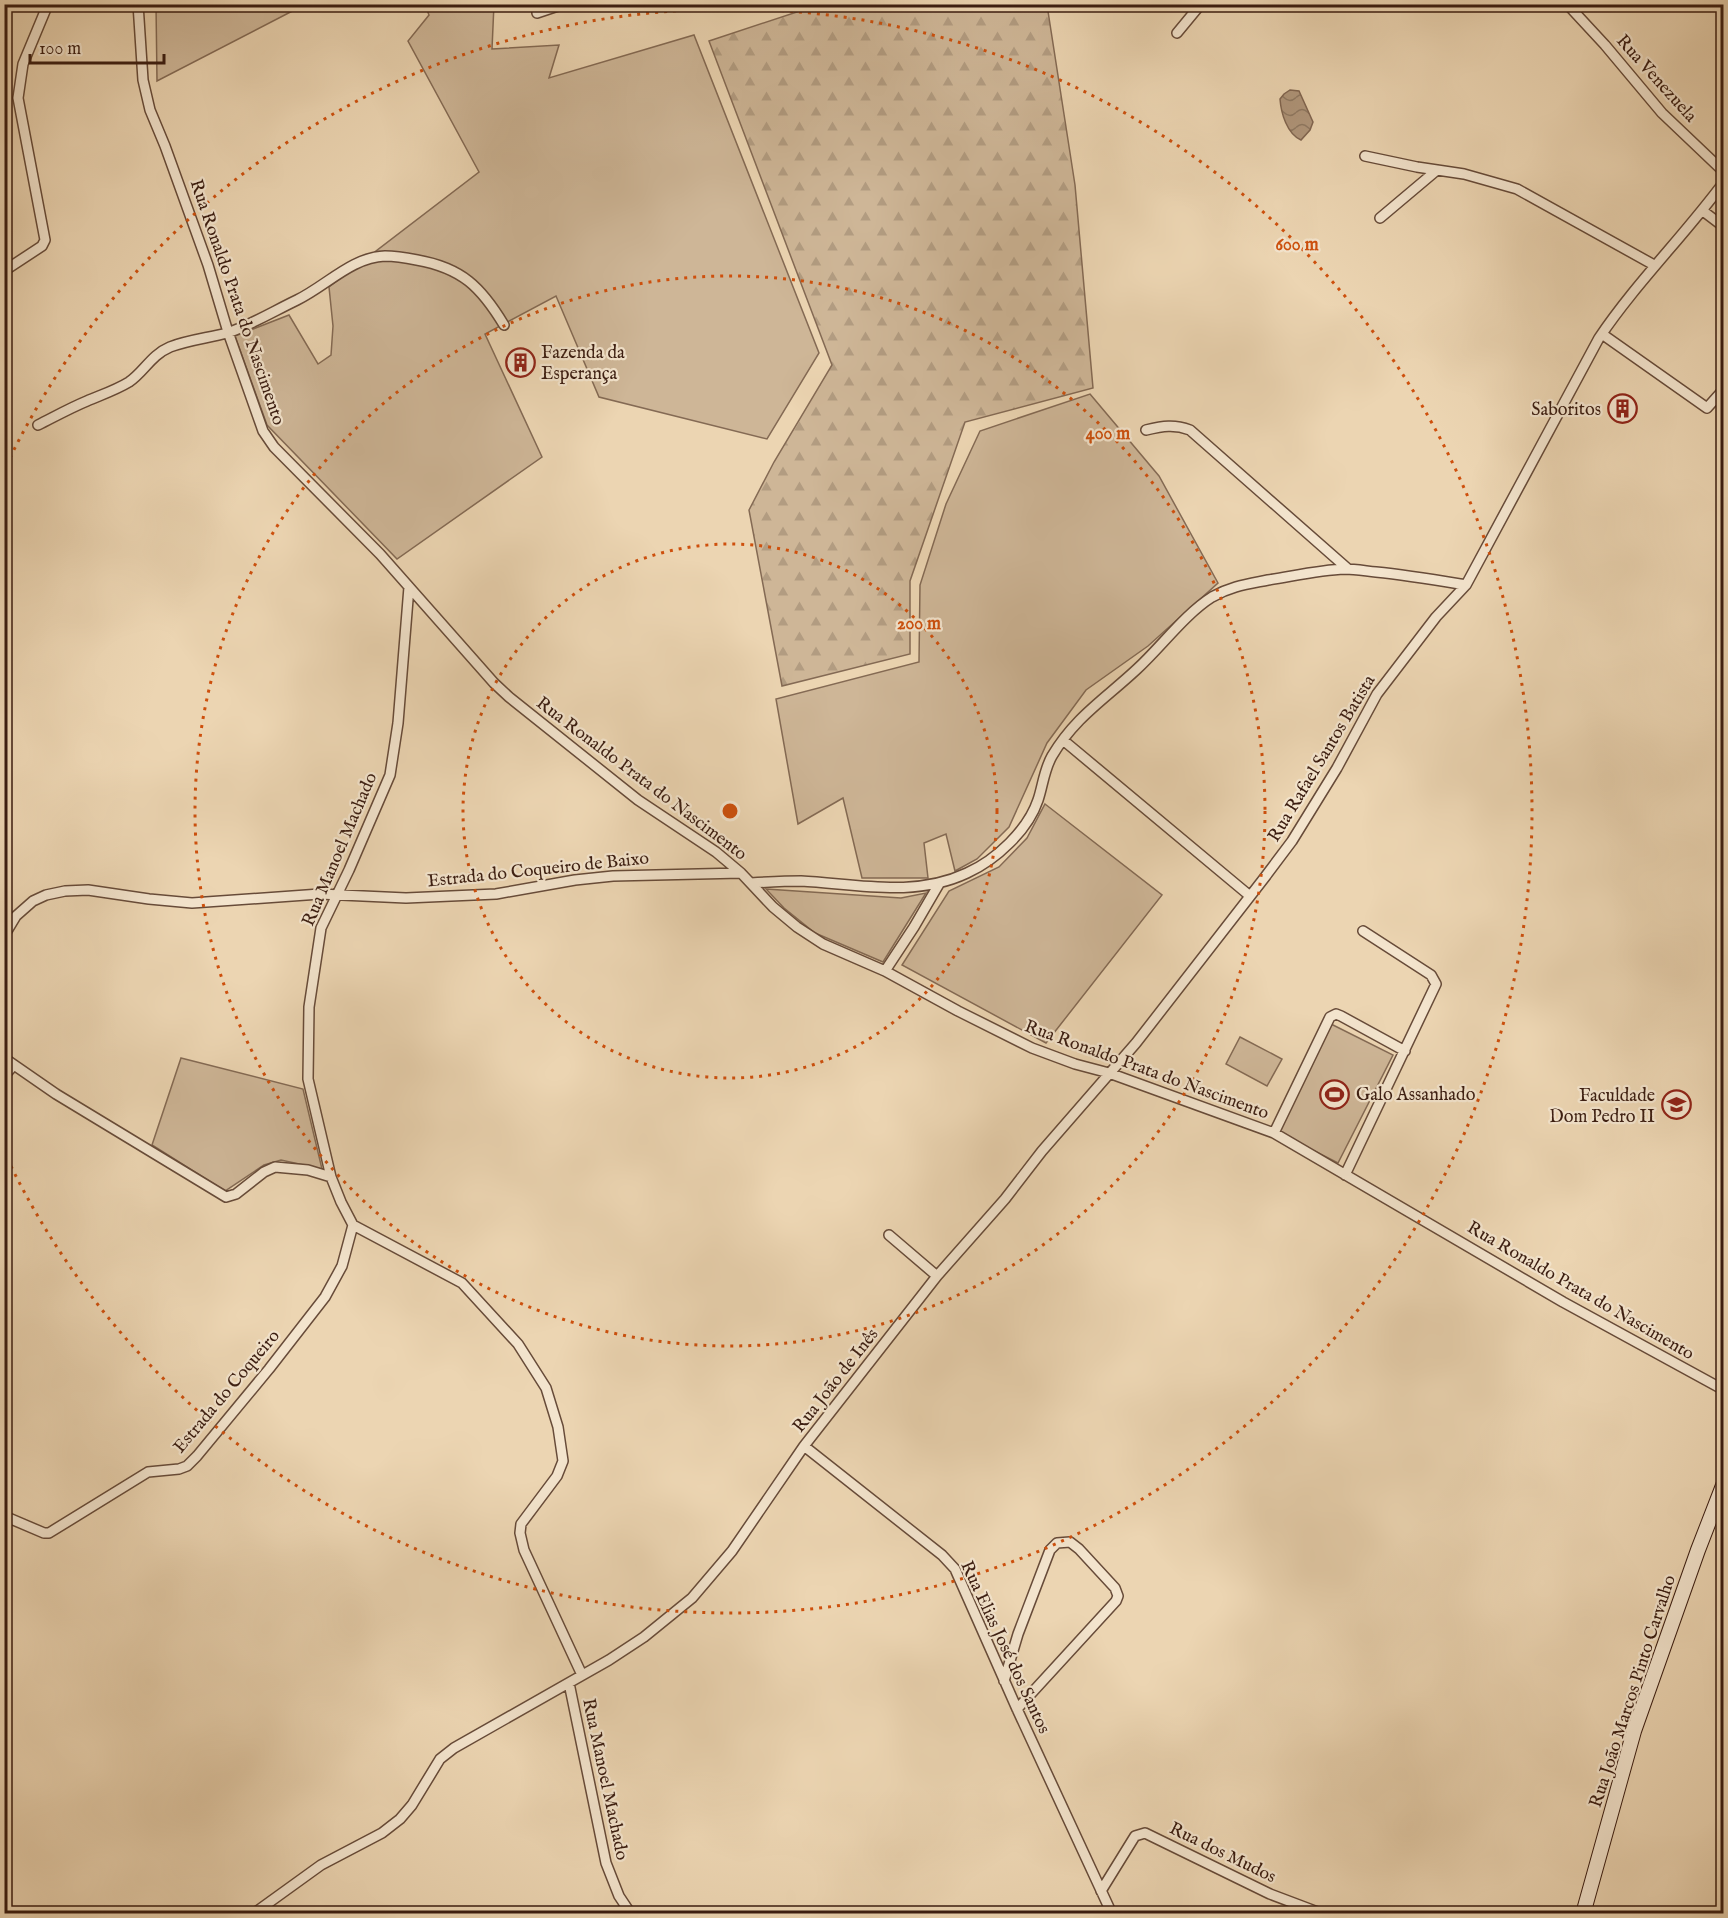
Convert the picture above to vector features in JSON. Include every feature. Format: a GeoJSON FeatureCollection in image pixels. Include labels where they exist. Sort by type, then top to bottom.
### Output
{"type":"FeatureCollection","features":[{"type":"Feature","properties":{"kind":"main road","name":"Rua João Marcos Pinto Carvalho"},"geometry":{"type":"LineString","coordinates":[[1583,1914],[1634,1731],[1724,1483]]}},
{"type":"Feature","properties":{"kind":"street"},"geometry":{"type":"LineString","coordinates":[[4,271],[42,246],[45,240],[18,98],[23,64],[48,4]]}},
{"type":"Feature","properties":{"kind":"street","name":"Rua Ronaldo Prata do Nascimento"},"geometry":{"type":"LineString","coordinates":[[138,4],[141,60],[147,98],[202,250],[263,431],[269,440],[380,554],[509,697],[638,800],[716,852],[796,927],[823,944],[885,971],[1032,1048],[1075,1064],[1109,1073],[1274,1133],[1563,1302],[1724,1390]]}},
{"type":"Feature","properties":{"kind":"street"},"geometry":{"type":"LineString","coordinates":[[537,9],[564,4]]}},
{"type":"Feature","properties":{"kind":"street","name":"Rua Venezuela"},"geometry":{"type":"LineString","coordinates":[[1567,4],[1662,112],[1724,172]]}},
{"type":"Feature","properties":{"kind":"street"},"geometry":{"type":"LineString","coordinates":[[1177,33],[1195,6]]}},
{"type":"Feature","properties":{"kind":"street"},"geometry":{"type":"LineString","coordinates":[[1365,156],[1490,181],[1517,189],[1654,265]]}},
{"type":"Feature","properties":{"kind":"street"},"geometry":{"type":"LineString","coordinates":[[1380,218],[1437,170]]}},
{"type":"Feature","properties":{"kind":"street","name":"Rua Rafael Santos Batista"},"geometry":{"type":"LineString","coordinates":[[1109,1073],[1170,1000],[1292,841],[1337,768],[1377,694],[1436,617],[1466,585],[1602,333],[1620,307],[1703,211],[1724,182]]}},
{"type":"Feature","properties":{"kind":"street"},"geometry":{"type":"LineString","coordinates":[[1703,211],[1724,227]]}},
{"type":"Feature","properties":{"kind":"street"},"geometry":{"type":"LineString","coordinates":[[38,425],[123,385],[134,378],[160,352],[179,344],[228,332],[312,293],[357,263],[384,256],[429,262],[464,276],[483,294],[504,325]]}},
{"type":"Feature","properties":{"kind":"street"},"geometry":{"type":"LineString","coordinates":[[1602,333],[1707,408],[1724,389]]}},
{"type":"Feature","properties":{"kind":"street"},"geometry":{"type":"LineString","coordinates":[[1146,430],[1166,425],[1180,426],[1190,430],[1348,569]]}},
{"type":"Feature","properties":{"kind":"street"},"geometry":{"type":"LineString","coordinates":[[751,883],[800,881],[888,888],[939,884],[969,872],[984,863],[1019,832],[1028,820],[1038,800],[1050,759],[1090,708],[1128,677],[1212,598],[1231,588],[1314,572],[1348,569],[1406,575],[1466,585]]}},
{"type":"Feature","properties":{"kind":"street","name":"Rua Manoel Machado"},"geometry":{"type":"LineString","coordinates":[[409,587],[398,723],[390,775],[338,896],[321,928],[308,1029],[309,1089],[331,1177],[353,1225],[462,1283],[518,1344],[546,1388],[558,1427],[563,1461],[557,1476],[524,1518],[520,1533],[524,1550],[582,1675]]}},
{"type":"Feature","properties":{"kind":"street"},"geometry":{"type":"LineString","coordinates":[[1063,740],[1250,896]]}},
{"type":"Feature","properties":{"kind":"street","name":"Estrada do Coqueiro de Baixo"},"geometry":{"type":"LineString","coordinates":[[4,936],[16,916],[27,905],[46,896],[65,891],[88,890],[183,902],[213,902],[295,895],[406,898],[474,896],[613,876],[741,873]]}},
{"type":"Feature","properties":{"kind":"street"},"geometry":{"type":"LineString","coordinates":[[885,971],[915,927],[939,884]]}},
{"type":"Feature","properties":{"kind":"street"},"geometry":{"type":"LineString","coordinates":[[1345,1174],[1436,984],[1431,975],[1363,931]]}},
{"type":"Feature","properties":{"kind":"street"},"geometry":{"type":"LineString","coordinates":[[1274,1133],[1333,1015],[1341,1016],[1405,1051]]}},
{"type":"Feature","properties":{"kind":"street"},"geometry":{"type":"LineString","coordinates":[[4,1058],[56,1094],[226,1197],[236,1194],[264,1172],[275,1167],[308,1170],[331,1177]]}},
{"type":"Feature","properties":{"kind":"street"},"geometry":{"type":"LineString","coordinates":[[4,1076],[14,1065]]}},
{"type":"Feature","properties":{"kind":"street","name":"Rua João de Inês"},"geometry":{"type":"LineString","coordinates":[[253,1914],[321,1865],[382,1833],[400,1820],[440,1759],[644,1637],[692,1598],[732,1551],[804,1446],[938,1275],[1005,1199],[1042,1150],[1109,1073]]}},
{"type":"Feature","properties":{"kind":"street","name":"Estrada do Coqueiro"},"geometry":{"type":"LineString","coordinates":[[4,1516],[49,1533],[148,1472],[187,1466],[269,1370],[325,1298],[342,1266],[353,1225]]}},
{"type":"Feature","properties":{"kind":"street"},"geometry":{"type":"LineString","coordinates":[[889,1235],[938,1275]]}},
{"type":"Feature","properties":{"kind":"street","name":"Rua Elias José dos Santos"},"geometry":{"type":"LineString","coordinates":[[804,1446],[955,1569],[1112,1914]]}},
{"type":"Feature","properties":{"kind":"street"},"geometry":{"type":"LineString","coordinates":[[1004,1681],[1018,1634],[1050,1550],[1053,1545],[1063,1541],[1070,1542],[1115,1588],[1118,1596],[1116,1601],[1017,1709]]}},
{"type":"Feature","properties":{"kind":"street","name":"Rua Manoel Machado"},"geometry":{"type":"LineString","coordinates":[[569,1683],[606,1863],[619,1896],[631,1914]]}},
{"type":"Feature","properties":{"kind":"street","name":"Rua dos Mudos"},"geometry":{"type":"LineString","coordinates":[[1101,1891],[1135,1836],[1145,1833],[1270,1894],[1323,1914]]}},
{"type":"Feature","properties":{"kind":"green space"},"geometry":{"type":"Polygon","coordinates":[[[156,4],[304,5],[157,81],[156,4]]]}},
{"type":"Feature","properties":{"kind":"green space"},"geometry":{"type":"Polygon","coordinates":[[[494,4],[492,49],[559,45],[549,78],[694,35],[819,353],[767,439],[599,397],[556,296],[485,334],[542,457],[397,559],[267,425],[235,336],[289,315],[318,364],[331,355],[333,326],[329,287],[479,172],[408,41],[429,15],[425,5],[494,4]]]}},
{"type":"Feature","properties":{"kind":"green space"},"geometry":{"type":"Polygon","coordinates":[[[818,5],[1047,5],[1075,185],[1093,388],[965,422],[910,581],[910,654],[782,686],[749,510],[774,462],[832,365],[709,41],[818,5]]]}},
{"type":"Feature","properties":{"kind":"green space"},"geometry":{"type":"Polygon","coordinates":[[[1090,394],[1159,476],[1218,583],[1148,646],[1086,690],[1047,743],[1009,827],[977,859],[955,871],[946,834],[924,843],[928,878],[862,878],[843,798],[798,824],[776,699],[919,662],[920,585],[946,504],[980,431],[1090,394]]]}},
{"type":"Feature","properties":{"kind":"green space"},"geometry":{"type":"Polygon","coordinates":[[[1045,804],[1162,895],[1046,1043],[902,965],[949,891],[999,867],[1027,838],[1045,804]]]}},
{"type":"Feature","properties":{"kind":"green space"},"geometry":{"type":"Polygon","coordinates":[[[766,889],[901,898],[926,893],[883,962],[815,933],[784,908],[766,889]]]}},
{"type":"Feature","properties":{"kind":"green space","name":"Galo Assanhado"},"geometry":{"type":"Polygon","coordinates":[[[1331,1024],[1393,1055],[1338,1163],[1277,1132],[1331,1024]]]}},
{"type":"Feature","properties":{"kind":"green space"},"geometry":{"type":"Polygon","coordinates":[[[1240,1037],[1282,1059],[1267,1086],[1226,1064],[1240,1037]]]}},
{"type":"Feature","properties":{"kind":"green space"},"geometry":{"type":"Polygon","coordinates":[[[181,1058],[303,1089],[322,1169],[281,1160],[264,1165],[225,1191],[152,1145],[181,1058]]]}},
{"type":"Feature","properties":{"kind":"water"},"geometry":{"type":"Polygon","coordinates":[[[1290,90],[1299,91],[1313,122],[1310,130],[1301,140],[1288,128],[1282,110],[1280,99],[1290,90]]]}},
{"type":"Feature","properties":{"kind":"place","name":"Fazenda da Esperança"},"geometry":{"type":"Point","coordinates":[520,362]}},
{"type":"Feature","properties":{"kind":"place","name":"Saboritos"},"geometry":{"type":"Point","coordinates":[1622,409]}},
{"type":"Feature","properties":{"kind":"place","name":"Galo Assanhado"},"geometry":{"type":"Point","coordinates":[1335,1094]}},
{"type":"Feature","properties":{"kind":"place","name":"Faculdade Dom Pedro II"},"geometry":{"type":"Point","coordinates":[1676,1105]}}]}
